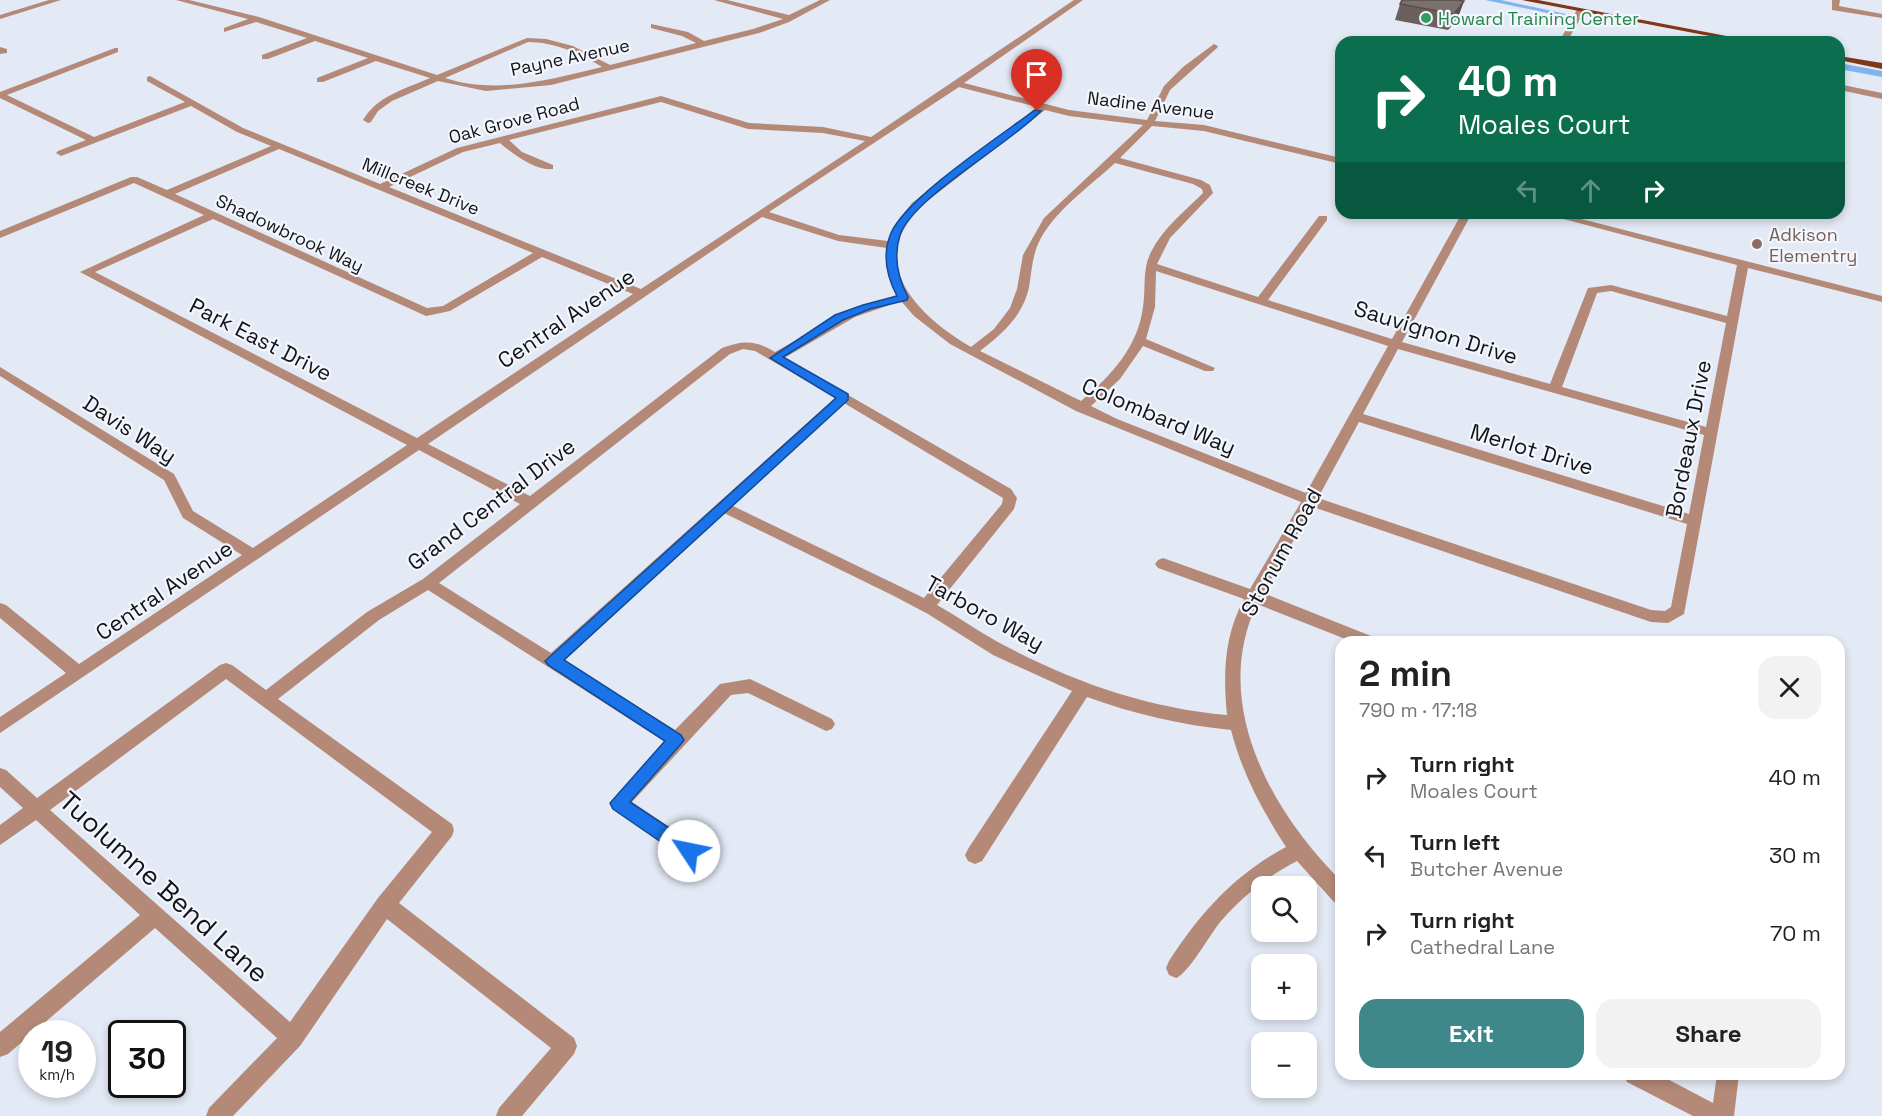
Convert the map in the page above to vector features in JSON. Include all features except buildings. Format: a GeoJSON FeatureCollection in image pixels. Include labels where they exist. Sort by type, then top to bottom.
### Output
{"type":"FeatureCollection","features":[{"type":"Feature","properties":{"kind":"main road"},"geometry":{"type":"LineString","coordinates":[[1526,0],[1722,36]]}},
{"type":"Feature","properties":{"kind":"main road"},"geometry":{"type":"LineString","coordinates":[[1845,59],[1882,66]]}},
{"type":"Feature","properties":{"kind":"street"},"geometry":{"type":"LineString","coordinates":[[14,0],[32,8]]}},
{"type":"Feature","properties":{"kind":"street"},"geometry":{"type":"LineString","coordinates":[[0,17],[57,0]]}},
{"type":"Feature","properties":{"kind":"street","name":"Payne Avenue"},"geometry":{"type":"LineString","coordinates":[[180,0],[256,20],[439,79],[473,87],[512,87],[551,82],[609,68],[756,31],[790,18],[826,0]]}},
{"type":"Feature","properties":{"kind":"street"},"geometry":{"type":"LineString","coordinates":[[718,0],[790,18]]}},
{"type":"Feature","properties":{"kind":"street","name":"Central Avenue"},"geometry":{"type":"LineString","coordinates":[[0,726],[1079,0]]}},
{"type":"Feature","properties":{"kind":"street"},"geometry":{"type":"LineString","coordinates":[[1835,4],[1882,16]]}},
{"type":"Feature","properties":{"kind":"street"},"geometry":{"type":"LineString","coordinates":[[1566,36],[1581,10]]}},
{"type":"Feature","properties":{"kind":"street"},"geometry":{"type":"LineString","coordinates":[[227,30],[256,20]]}},
{"type":"Feature","properties":{"kind":"street"},"geometry":{"type":"LineString","coordinates":[[654,26],[692,37],[703,44]]}},
{"type":"Feature","properties":{"kind":"street"},"geometry":{"type":"LineString","coordinates":[[265,57],[315,38]]}},
{"type":"Feature","properties":{"kind":"street"},"geometry":{"type":"LineString","coordinates":[[368,120],[374,109],[389,99],[530,39],[592,57],[609,68]]}},
{"type":"Feature","properties":{"kind":"street"},"geometry":{"type":"LineString","coordinates":[[972,352],[998,332],[1016,309],[1023,290],[1028,255],[1042,227],[1062,205],[1151,122],[1158,102],[1168,87],[1214,46]]}},
{"type":"Feature","properties":{"kind":"street"},"geometry":{"type":"LineString","coordinates":[[0,95],[115,50]]}},
{"type":"Feature","properties":{"kind":"street"},"geometry":{"type":"LineString","coordinates":[[320,80],[376,58]]}},
{"type":"Feature","properties":{"kind":"street","name":"Millcreek Drive"},"geometry":{"type":"LineString","coordinates":[[150,79],[240,130],[641,293]]}},
{"type":"Feature","properties":{"kind":"street","name":"Nadine Avenue"},"geometry":{"type":"LineString","coordinates":[[957,84],[1043,107],[1088,116],[1214,129],[1335,159]]}},
{"type":"Feature","properties":{"kind":"street"},"geometry":{"type":"LineString","coordinates":[[1845,88],[1882,96]]}},
{"type":"Feature","properties":{"kind":"street"},"geometry":{"type":"LineString","coordinates":[[0,95],[93,140]]}},
{"type":"Feature","properties":{"kind":"street","name":"Oak Grove Road"},"geometry":{"type":"LineString","coordinates":[[381,187],[449,155],[502,139],[661,99],[748,126],[823,130],[873,140]]}},
{"type":"Feature","properties":{"kind":"street"},"geometry":{"type":"LineString","coordinates":[[61,153],[191,102]]}},
{"type":"Feature","properties":{"kind":"street","name":"Colombard Way"},"geometry":{"type":"LineString","coordinates":[[1043,107],[913,208],[903,220],[892,244],[892,270],[903,297],[913,311],[937,332],[1081,408],[1310,500],[1651,616],[1668,617]]}},
{"type":"Feature","properties":{"kind":"street"},"geometry":{"type":"LineString","coordinates":[[502,139],[519,154],[550,167]]}},
{"type":"Feature","properties":{"kind":"street"},"geometry":{"type":"LineString","coordinates":[[165,194],[278,146]]}},
{"type":"Feature","properties":{"kind":"street"},"geometry":{"type":"LineString","coordinates":[[1081,408],[1117,376],[1140,341],[1149,308],[1151,266],[1163,242],[1208,193],[1208,190],[1197,182],[1112,159]]}},
{"type":"Feature","properties":{"kind":"street","name":"Shadowbrook Way"},"geometry":{"type":"LineString","coordinates":[[0,235],[134,179],[420,311],[433,312],[446,309],[541,253]]}},
{"type":"Feature","properties":{"kind":"street"},"geometry":{"type":"LineString","coordinates":[[761,213],[837,238],[892,244]]}},
{"type":"Feature","properties":{"kind":"street","name":"Park East Drive"},"geometry":{"type":"LineString","coordinates":[[212,215],[86,272],[531,503]]}},
{"type":"Feature","properties":{"kind":"street"},"geometry":{"type":"LineString","coordinates":[[1261,300],[1323,218]]}},
{"type":"Feature","properties":{"kind":"street","name":"Stonum Road"},"geometry":{"type":"LineString","coordinates":[[1335,888],[1300,850],[1257,782],[1236,723],[1232,674],[1234,647],[1240,626],[1254,596],[1357,417],[1464,219]]}},
{"type":"Feature","properties":{"kind":"street"},"geometry":{"type":"LineString","coordinates":[[1570,219],[1882,298]]}},
{"type":"Feature","properties":{"kind":"street","name":"Bordeaux Drive"},"geometry":{"type":"LineString","coordinates":[[1668,617],[1678,610],[1743,263]]}},
{"type":"Feature","properties":{"kind":"street","name":"Sauvignon Drive"},"geometry":{"type":"LineString","coordinates":[[1151,266],[1396,343],[1711,433]]}},
{"type":"Feature","properties":{"kind":"street"},"geometry":{"type":"LineString","coordinates":[[1555,389],[1590,292],[1599,288],[1611,288],[1732,321]]}},
{"type":"Feature","properties":{"kind":"street"},"geometry":{"type":"LineString","coordinates":[[903,297],[839,318],[776,358],[1001,488],[1010,498],[1009,506],[927,606]]}},
{"type":"Feature","properties":{"kind":"street"},"geometry":{"type":"LineString","coordinates":[[1140,341],[1209,368]]}},
{"type":"Feature","properties":{"kind":"street","name":"Grand Central Drive"},"geometry":{"type":"LineString","coordinates":[[266,699],[373,616],[428,583],[726,351],[742,345],[759,348],[776,358]]}},
{"type":"Feature","properties":{"kind":"street","name":"Davis Way"},"geometry":{"type":"LineString","coordinates":[[0,370],[169,477],[188,514],[253,555]]}},
{"type":"Feature","properties":{"kind":"street"},"geometry":{"type":"LineString","coordinates":[[553,661],[843,397]]}},
{"type":"Feature","properties":{"kind":"street","name":"Merlot Drive"},"geometry":{"type":"LineString","coordinates":[[1357,417],[1694,520]]}},
{"type":"Feature","properties":{"kind":"street","name":"Tarboro Way"},"geometry":{"type":"LineString","coordinates":[[723,507],[927,606],[997,649],[1083,689],[1121,704],[1158,714],[1236,723]]}},
{"type":"Feature","properties":{"kind":"street"},"geometry":{"type":"LineString","coordinates":[[1163,564],[1254,596],[1355,636]]}},
{"type":"Feature","properties":{"kind":"street"},"geometry":{"type":"LineString","coordinates":[[428,583],[676,740]]}},
{"type":"Feature","properties":{"kind":"street"},"geometry":{"type":"LineString","coordinates":[[0,609],[78,673]]}},
{"type":"Feature","properties":{"kind":"street"},"geometry":{"type":"LineString","coordinates":[[0,836],[226,670],[445,830],[385,905],[292,1038],[218,1116]]}},
{"type":"Feature","properties":{"kind":"street"},"geometry":{"type":"LineString","coordinates":[[707,863],[619,803],[726,688],[750,686],[826,724]]}},
{"type":"Feature","properties":{"kind":"street"},"geometry":{"type":"LineString","coordinates":[[975,855],[1083,689]]}},
{"type":"Feature","properties":{"kind":"street","name":"Tuolumne Bend Lane"},"geometry":{"type":"LineString","coordinates":[[0,777],[292,1038]]}},
{"type":"Feature","properties":{"kind":"street"},"geometry":{"type":"LineString","coordinates":[[1176,968],[1206,922],[1230,896],[1253,877],[1300,850]]}},
{"type":"Feature","properties":{"kind":"street"},"geometry":{"type":"LineString","coordinates":[[385,905],[566,1046],[507,1116]]}},
{"type":"Feature","properties":{"kind":"street"},"geometry":{"type":"LineString","coordinates":[[0,1046],[155,915]]}},
{"type":"Feature","properties":{"kind":"street"},"geometry":{"type":"LineString","coordinates":[[1647,1080],[1716,1116]]}},
{"type":"Feature","properties":{"kind":"street"},"geometry":{"type":"LineString","coordinates":[[1724,1116],[1727,1080]]}},
{"type":"Feature","properties":{"kind":"waterway"},"geometry":{"type":"LineString","coordinates":[[1489,0],[1562,14]]}},
{"type":"Feature","properties":{"kind":"waterway"},"geometry":{"type":"LineString","coordinates":[[1845,67],[1882,74]]}},
{"type":"Feature","properties":{"kind":"place","name":"Howard Training Center"},"geometry":{"type":"Point","coordinates":[1426,18]}},
{"type":"Feature","properties":{"kind":"place","name":"Adkison Elementry"},"geometry":{"type":"Point","coordinates":[1757,244]}},
{"type":"Feature","properties":{"kind":"route"},"geometry":{"type":"LineString","coordinates":[[689,851],[619,803],[676,740],[553,661],[843,397],[776,358],[839,318],[903,297],[896,284],[891,258],[895,234],[903,220],[925,198],[1037,111]]}}]}
